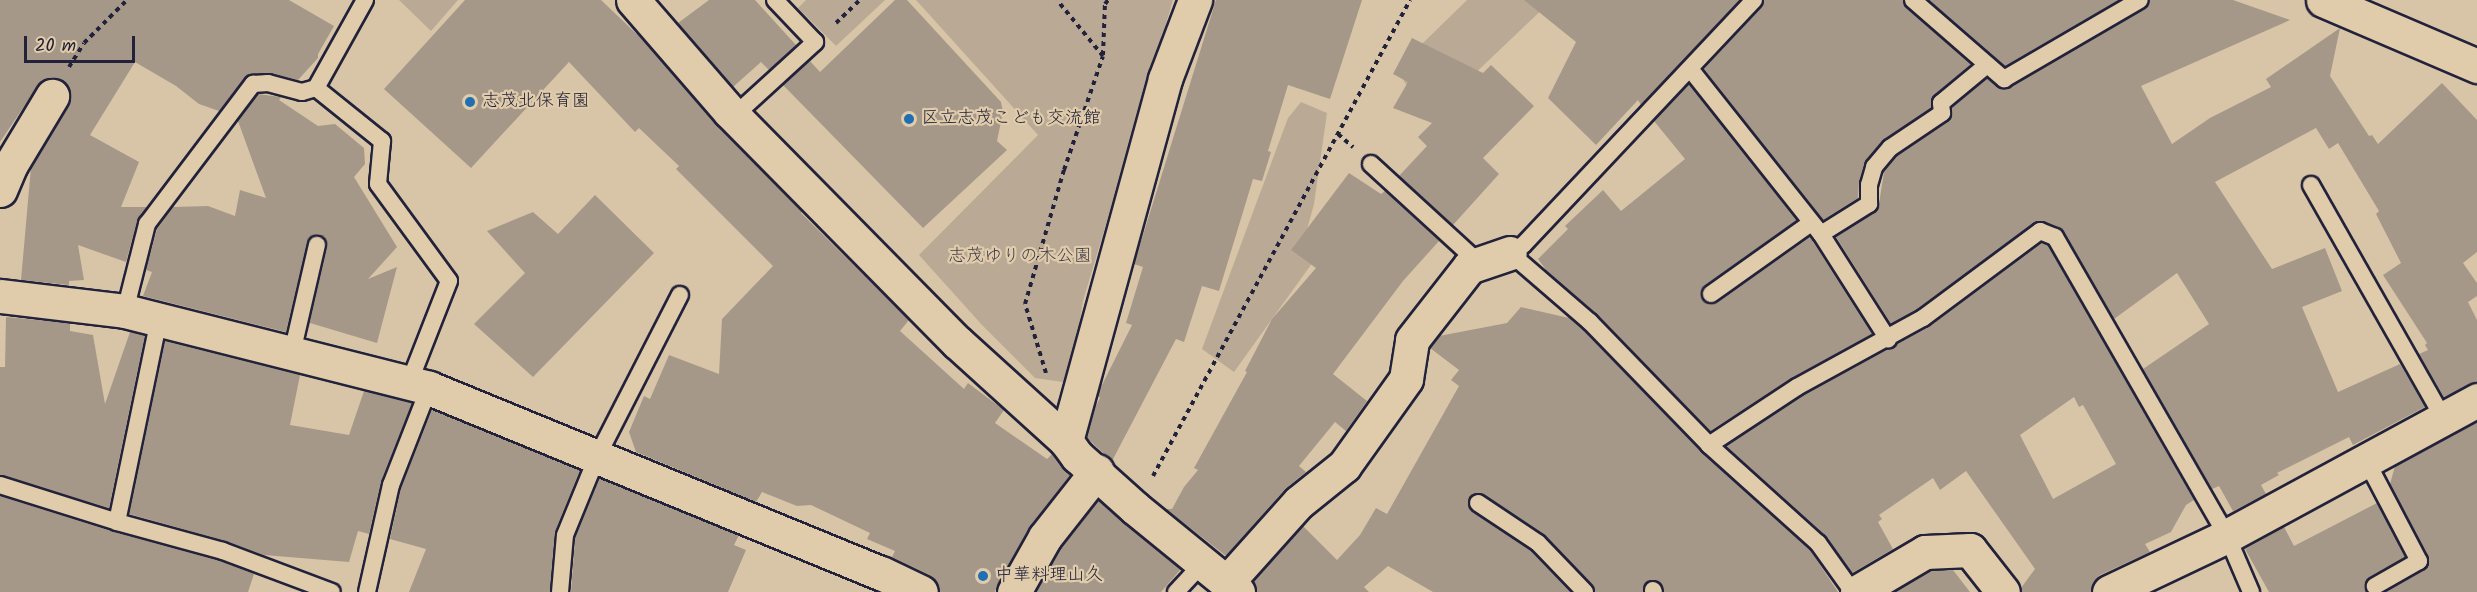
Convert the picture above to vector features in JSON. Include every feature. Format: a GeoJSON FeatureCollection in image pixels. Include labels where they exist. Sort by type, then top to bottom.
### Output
{"type":"FeatureCollection","features":[{"type":"Feature","properties":{"kind":"street"},"geometry":{"type":"LineString","coordinates":[[633,0],[734,116],[957,342],[1066,441],[1077,456],[1097,471],[1135,508],[1223,578],[1299,502],[1344,466],[1406,379],[1412,340],[1469,267],[1510,254]]}},
{"type":"Feature","properties":{"kind":"street"},"geometry":{"type":"LineString","coordinates":[[1066,441],[1165,80],[1195,0]]}},
{"type":"Feature","properties":{"kind":"street"},"geometry":{"type":"LineString","coordinates":[[2323,0],[2426,42],[2477,66]]}},
{"type":"Feature","properties":{"kind":"street"},"geometry":{"type":"LineString","coordinates":[[0,190],[10,166],[52,96]]}},
{"type":"Feature","properties":{"kind":"street"},"geometry":{"type":"LineString","coordinates":[[0,296],[125,311],[419,386],[880,573],[921,592]]}},
{"type":"Feature","properties":{"kind":"street"},"geometry":{"type":"LineString","coordinates":[[2109,592],[2227,536],[2367,462],[2477,400]]}},
{"type":"Feature","properties":{"kind":"street"},"geometry":{"type":"LineString","coordinates":[[1014,592],[1045,537],[1097,471]]}},
{"type":"Feature","properties":{"kind":"street"},"geometry":{"type":"LineString","coordinates":[[1857,592],[1925,552],[1970,550],[2003,592]]}},
{"type":"Feature","properties":{"kind":"lane"},"geometry":{"type":"LineString","coordinates":[[125,311],[147,224],[253,84],[268,83],[302,92],[316,88],[365,0]]}},
{"type":"Feature","properties":{"kind":"lane"},"geometry":{"type":"LineString","coordinates":[[734,116],[815,42],[775,0]]}},
{"type":"Feature","properties":{"kind":"lane"},"geometry":{"type":"LineString","coordinates":[[1754,0],[1691,70],[1523,246],[1510,254],[1590,322],[1709,445],[1818,543],[1853,592]]}},
{"type":"Feature","properties":{"kind":"lane"},"geometry":{"type":"LineString","coordinates":[[1912,0],[2004,79],[2140,0]]}},
{"type":"Feature","properties":{"kind":"lane"},"geometry":{"type":"LineString","coordinates":[[1711,294],[1816,229],[1869,204],[1869,185],[1874,167],[1890,148],[1942,113],[1941,103],[1987,65]]}},
{"type":"Feature","properties":{"kind":"lane"},"geometry":{"type":"LineString","coordinates":[[1691,70],[1816,229],[1888,339]]}},
{"type":"Feature","properties":{"kind":"lane"},"geometry":{"type":"LineString","coordinates":[[316,88],[382,141],[378,184],[449,280],[391,485],[367,592]]}},
{"type":"Feature","properties":{"kind":"lane"},"geometry":{"type":"LineString","coordinates":[[1371,164],[1480,264]]}},
{"type":"Feature","properties":{"kind":"lane"},"geometry":{"type":"LineString","coordinates":[[2311,185],[2444,419]]}},
{"type":"Feature","properties":{"kind":"lane"},"geometry":{"type":"LineString","coordinates":[[1709,445],[1797,387],[1923,318],[2040,231],[2055,237],[2227,536],[2252,592]]}},
{"type":"Feature","properties":{"kind":"lane"},"geometry":{"type":"LineString","coordinates":[[292,353],[317,245]]}},
{"type":"Feature","properties":{"kind":"lane"},"geometry":{"type":"LineString","coordinates":[[560,592],[565,535],[597,457],[680,295]]}},
{"type":"Feature","properties":{"kind":"lane"},"geometry":{"type":"LineString","coordinates":[[117,522],[159,320]]}},
{"type":"Feature","properties":{"kind":"lane"},"geometry":{"type":"LineString","coordinates":[[2367,462],[2419,561],[2375,586]]}},
{"type":"Feature","properties":{"kind":"lane"},"geometry":{"type":"LineString","coordinates":[[0,485],[117,522],[223,551],[332,592]]}},
{"type":"Feature","properties":{"kind":"lane"},"geometry":{"type":"LineString","coordinates":[[1478,503],[1538,543],[1585,592]]}},
{"type":"Feature","properties":{"kind":"lane"},"geometry":{"type":"LineString","coordinates":[[1176,592],[1223,578]]}},
{"type":"Feature","properties":{"kind":"path"},"geometry":{"type":"LineString","coordinates":[[52,96],[84,43],[127,0]]}},
{"type":"Feature","properties":{"kind":"path"},"geometry":{"type":"LineString","coordinates":[[815,42],[860,0]]}},
{"type":"Feature","properties":{"kind":"path"},"geometry":{"type":"LineString","coordinates":[[1057,0],[1103,56]]}},
{"type":"Feature","properties":{"kind":"path"},"geometry":{"type":"LineString","coordinates":[[1025,304],[1064,170],[1103,56],[1105,4],[1108,0]]}},
{"type":"Feature","properties":{"kind":"path"},"geometry":{"type":"LineString","coordinates":[[1135,508],[1182,425],[1410,0]]}},
{"type":"Feature","properties":{"kind":"green space"},"geometry":{"type":"Polygon","coordinates":[[[399,0],[458,0],[431,31],[399,0]]]}},
{"type":"Feature","properties":{"kind":"green space"},"geometry":{"type":"Polygon","coordinates":[[[806,0],[885,0],[836,46],[798,8],[806,0]]]}},
{"type":"Feature","properties":{"kind":"green space","name":"志茂ゆりの木公園"},"geometry":{"type":"Polygon","coordinates":[[[916,0],[1173,0],[1083,301],[1070,383],[1035,378],[982,325],[919,255],[1038,135],[916,0]]]}},
{"type":"Feature","properties":{"kind":"green space"},"geometry":{"type":"Polygon","coordinates":[[[1467,0],[1552,0],[1443,104],[1421,109],[1401,76],[1423,43],[1467,0]]]}},
{"type":"Feature","properties":{"kind":"green space"},"geometry":{"type":"Polygon","coordinates":[[[1301,102],[1327,113],[1314,204],[1305,237],[1318,255],[1234,372],[1202,349],[1288,118],[1301,102]]]}},
{"type":"Feature","properties":{"kind":"building"},"geometry":{"type":"Polygon","coordinates":[[[0,0],[289,0],[334,26],[318,58],[298,80],[270,73],[248,75],[219,111],[199,104],[176,86],[135,62],[90,135],[139,162],[121,207],[147,207],[137,221],[126,262],[78,245],[84,280],[69,281],[69,285],[21,280],[31,167],[68,106],[71,96],[68,86],[61,80],[52,77],[42,80],[0,142],[0,0]]]}},
{"type":"Feature","properties":{"kind":"building"},"geometry":{"type":"Polygon","coordinates":[[[465,0],[601,0],[644,41],[716,124],[801,213],[909,320],[900,331],[964,389],[968,383],[1004,410],[995,423],[1047,459],[1052,454],[1070,475],[1029,528],[995,592],[939,592],[937,582],[930,575],[892,557],[895,551],[867,539],[870,533],[811,505],[797,506],[762,492],[756,502],[636,452],[629,432],[644,396],[650,399],[669,355],[719,374],[722,319],[773,266],[676,169],[679,166],[639,128],[635,132],[569,62],[471,168],[384,89],[465,0]]]}},
{"type":"Feature","properties":{"kind":"building"},"geometry":{"type":"Polygon","coordinates":[[[709,0],[755,0],[796,45],[769,70],[761,62],[733,87],[678,23],[709,0]]]}},
{"type":"Feature","properties":{"kind":"building","name":"区立志茂こども交流館"},"geometry":{"type":"Polygon","coordinates":[[[895,0],[907,0],[1001,102],[1003,112],[997,141],[1007,150],[923,228],[783,85],[810,61],[820,72],[895,0]]]}},
{"type":"Feature","properties":{"kind":"building"},"geometry":{"type":"Polygon","coordinates":[[[1216,0],[1362,0],[1330,99],[1288,85],[1268,151],[1271,152],[1262,181],[1253,179],[1219,291],[1202,286],[1184,342],[1176,339],[1112,461],[1086,437],[1094,409],[1100,398],[1099,391],[1132,325],[1126,323],[1143,267],[1134,264],[1216,0]]]}},
{"type":"Feature","properties":{"kind":"building"},"geometry":{"type":"Polygon","coordinates":[[[1524,0],[1740,0],[1641,105],[1638,100],[1596,145],[1548,98],[1576,42],[1524,0]]]}},
{"type":"Feature","properties":{"kind":"building"},"geometry":{"type":"Polygon","coordinates":[[[1764,0],[1903,0],[1906,8],[1971,64],[1934,95],[1931,108],[1882,141],[1864,164],[1858,198],[1823,220],[1704,69],[1762,7],[1764,0]]]}},
{"type":"Feature","properties":{"kind":"building"},"geometry":{"type":"Polygon","coordinates":[[[1929,0],[2119,0],[2005,66],[1929,0]]]}},
{"type":"Feature","properties":{"kind":"building"},"geometry":{"type":"Polygon","coordinates":[[[2150,0],[2233,0],[2290,20],[2141,86],[2172,144],[2210,118],[2271,87],[2266,79],[2340,28],[2330,76],[2369,136],[2372,135],[2378,144],[2442,83],[2477,120],[2477,252],[2463,263],[2477,283],[2477,296],[2468,302],[2477,320],[2477,381],[2444,397],[2419,354],[2428,350],[2425,345],[2427,343],[2383,275],[2401,263],[2376,214],[2379,211],[2338,143],[2329,149],[2316,128],[2215,182],[2272,269],[2325,248],[2342,291],[2302,307],[2338,392],[2400,364],[2425,407],[2353,445],[2349,437],[2277,473],[2279,475],[2261,485],[2266,494],[2233,511],[2219,486],[2212,489],[2143,369],[2209,324],[2177,273],[2114,319],[2064,232],[2059,227],[2038,221],[1917,309],[1891,324],[1836,237],[1878,210],[1884,172],[1897,156],[1948,122],[1952,117],[1952,108],[1987,78],[1998,87],[2009,88],[2145,9],[2150,0]]]}},
{"type":"Feature","properties":{"kind":"building"},"geometry":{"type":"Polygon","coordinates":[[[1412,38],[1483,73],[1491,65],[1534,106],[1483,158],[1499,174],[1453,225],[1399,176],[1427,146],[1418,137],[1432,123],[1393,108],[1408,82],[1393,74],[1412,38]]]}},
{"type":"Feature","properties":{"kind":"building"},"geometry":{"type":"Polygon","coordinates":[[[1689,84],[1797,220],[1705,285],[1701,294],[1703,301],[1711,304],[1717,303],[1810,237],[1872,334],[1792,378],[1710,431],[1598,315],[1547,271],[1538,259],[1568,229],[1565,226],[1603,190],[1621,211],[1685,159],[1654,121],[1689,84]]]}},
{"type":"Feature","properties":{"kind":"building"},"geometry":{"type":"Polygon","coordinates":[[[258,94],[281,97],[279,100],[318,126],[335,124],[364,148],[365,164],[354,177],[397,247],[368,279],[397,267],[377,343],[310,323],[306,338],[327,247],[325,238],[319,235],[310,237],[307,243],[286,332],[143,296],[152,272],[146,270],[157,229],[173,207],[208,206],[235,216],[240,190],[266,198],[238,121],[258,94]]]}},
{"type":"Feature","properties":{"kind":"building"},"geometry":{"type":"Polygon","coordinates":[[[1349,173],[1381,194],[1385,191],[1439,241],[1403,281],[1333,374],[1367,401],[1346,431],[1335,422],[1299,466],[1306,472],[1285,489],[1226,556],[1166,509],[1172,509],[1184,487],[1198,470],[1194,468],[1247,372],[1245,371],[1272,319],[1316,268],[1291,250],[1349,173]]]}},
{"type":"Feature","properties":{"kind":"building"},"geometry":{"type":"Polygon","coordinates":[[[595,195],[654,253],[533,377],[474,324],[525,273],[487,231],[533,212],[558,234],[595,195]]]}},
{"type":"Feature","properties":{"kind":"building"},"geometry":{"type":"Polygon","coordinates":[[[2042,243],[2048,245],[2194,500],[2186,505],[2171,532],[2145,544],[2150,552],[2100,575],[2093,582],[2091,592],[2021,592],[2021,588],[2035,569],[1966,471],[1940,490],[1933,478],[1879,515],[1882,519],[1878,522],[1893,549],[1852,573],[1825,535],[1726,446],[1802,396],[1929,327],[2042,243]],[[2074,397],[2020,435],[2053,499],[2116,464],[2083,405],[2079,407],[2074,397]]]}},
{"type":"Feature","properties":{"kind":"building"},"geometry":{"type":"Polygon","coordinates":[[[1521,307],[1569,318],[1583,330],[1702,452],[1810,550],[1838,592],[1664,592],[1659,582],[1653,580],[1645,584],[1643,592],[1595,592],[1593,585],[1545,536],[1478,493],[1470,497],[1468,502],[1472,511],[1531,551],[1570,592],[1433,592],[1388,566],[1364,587],[1369,592],[1256,592],[1253,581],[1303,526],[1337,560],[1360,535],[1376,508],[1387,514],[1459,386],[1451,380],[1459,370],[1430,348],[1439,336],[1507,323],[1521,307]]]}},
{"type":"Feature","properties":{"kind":"building"},"geometry":{"type":"Polygon","coordinates":[[[6,317],[70,323],[70,331],[93,335],[105,404],[130,332],[145,335],[109,508],[0,475],[0,367],[5,367],[6,317]]]}},
{"type":"Feature","properties":{"kind":"building"},"geometry":{"type":"Polygon","coordinates":[[[165,341],[300,375],[290,425],[349,435],[364,391],[412,403],[381,481],[369,534],[358,531],[349,562],[264,555],[226,541],[129,514],[165,341]]]}},
{"type":"Feature","properties":{"kind":"building"},"geometry":{"type":"Polygon","coordinates":[[[432,410],[580,470],[555,531],[550,592],[409,592],[426,549],[390,539],[401,488],[432,410]]]}},
{"type":"Feature","properties":{"kind":"building"},"geometry":{"type":"Polygon","coordinates":[[[2477,421],[2477,592],[2386,592],[2424,570],[2429,562],[2390,484],[2395,466],[2477,421]]]}},
{"type":"Feature","properties":{"kind":"building"},"geometry":{"type":"Polygon","coordinates":[[[600,478],[739,535],[734,545],[746,550],[728,592],[571,592],[575,538],[600,478]]]}},
{"type":"Feature","properties":{"kind":"building"},"geometry":{"type":"Polygon","coordinates":[[[0,496],[114,532],[220,561],[254,574],[248,592],[0,592],[0,496]]]}},
{"type":"Feature","properties":{"kind":"building"},"geometry":{"type":"Polygon","coordinates":[[[1098,500],[1181,569],[1161,592],[1036,592],[1061,547],[1098,500]]]}},
{"type":"Feature","properties":{"kind":"building"},"geometry":{"type":"Polygon","coordinates":[[[2377,503],[2405,557],[2369,577],[2365,585],[2367,592],[2269,592],[2245,549],[2284,527],[2294,546],[2377,503]]]}},
{"type":"Feature","properties":{"kind":"building"},"geometry":{"type":"Polygon","coordinates":[[[1953,570],[1970,592],[1894,592],[1930,571],[1953,570]]]}},
{"type":"Feature","properties":{"kind":"place","name":"志茂北保育園"},"geometry":{"type":"Point","coordinates":[470,102]}},
{"type":"Feature","properties":{"kind":"place","name":"区立志茂こども交流館"},"geometry":{"type":"Point","coordinates":[909,119]}},
{"type":"Feature","properties":{"kind":"place","name":"中華料理山久"},"geometry":{"type":"Point","coordinates":[983,576]}}]}
